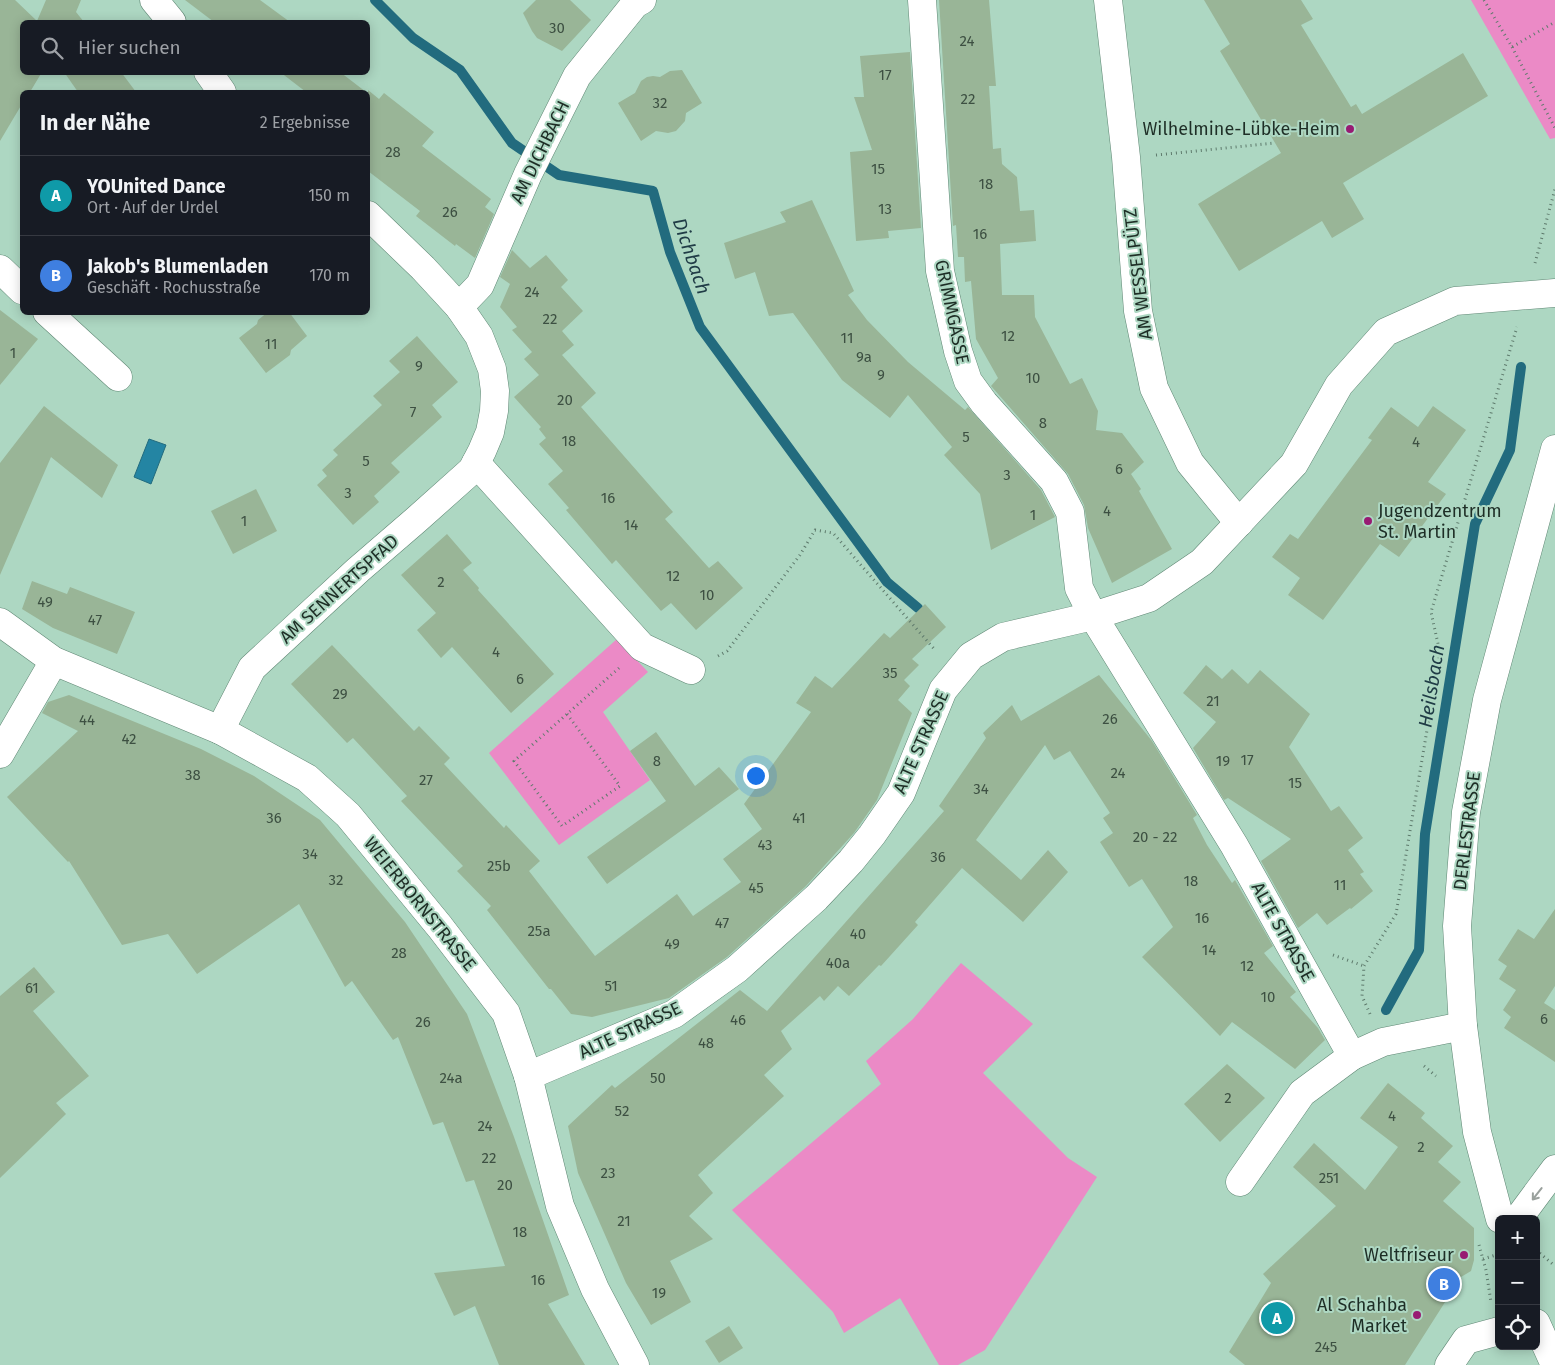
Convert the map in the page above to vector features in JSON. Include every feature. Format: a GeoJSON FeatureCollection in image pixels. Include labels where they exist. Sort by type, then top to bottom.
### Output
{"type":"FeatureCollection","features":[{"type":"Feature","properties":{"kind":"street"},"geometry":{"type":"LineString","coordinates":[[154,0],[170,20]]}},
{"type":"Feature","properties":{"kind":"street","name":"GRIMMGASSE"},"geometry":{"type":"LineString","coordinates":[[922,0],[940,270],[958,351],[968,381],[1054,481],[1070,512],[1079,588],[1093,616]]}},
{"type":"Feature","properties":{"kind":"street","name":"AM WESSELPÜTZ"},"geometry":{"type":"LineString","coordinates":[[1108,0],[1126,158],[1138,311],[1154,388],[1190,463],[1239,524]]}},
{"type":"Feature","properties":{"kind":"street","name":"AM DICHBACH"},"geometry":{"type":"LineString","coordinates":[[459,307],[480,286],[528,174],[577,76],[636,1]]}},
{"type":"Feature","properties":{"kind":"street"},"geometry":{"type":"LineString","coordinates":[[210,75],[221,90]]}},
{"type":"Feature","properties":{"kind":"street","name":"AM SENNERTSPFAD"},"geometry":{"type":"LineString","coordinates":[[220,730],[252,668],[358,570],[472,470],[490,432],[495,391],[492,368],[479,336],[459,307],[423,268],[370,216]]}},
{"type":"Feature","properties":{"kind":"street"},"geometry":{"type":"LineString","coordinates":[[0,269],[20,288]]}},
{"type":"Feature","properties":{"kind":"street"},"geometry":{"type":"LineString","coordinates":[[1093,616],[1149,598],[1202,562],[1294,464],[1339,385],[1386,332],[1455,301],[1555,293]]}},
{"type":"Feature","properties":{"kind":"street"},"geometry":{"type":"LineString","coordinates":[[50,315],[118,377]]}},
{"type":"Feature","properties":{"kind":"street","name":"DERLESTRASSE"},"geometry":{"type":"LineString","coordinates":[[1499,1215],[1476,1132],[1463,1026],[1457,926],[1466,812],[1487,700],[1555,449]]}},
{"type":"Feature","properties":{"kind":"street"},"geometry":{"type":"LineString","coordinates":[[476,463],[642,648],[691,670]]}},
{"type":"Feature","properties":{"kind":"street","name":"ALTE STRASSE"},"geometry":{"type":"LineString","coordinates":[[528,1076],[674,1014],[737,969],[799,914],[851,861],[872,836],[901,793],[943,690],[971,656],[1003,637],[1093,616],[1234,845],[1352,1056]]}},
{"type":"Feature","properties":{"kind":"street","name":"WEIERBORNSTRASSE"},"geometry":{"type":"LineString","coordinates":[[0,622],[54,661],[220,730],[307,778],[348,816],[440,927],[506,1013],[528,1076],[560,1206],[595,1289],[635,1365]]}},
{"type":"Feature","properties":{"kind":"street"},"geometry":{"type":"LineString","coordinates":[[0,754],[54,661]]}},
{"type":"Feature","properties":{"kind":"street"},"geometry":{"type":"LineString","coordinates":[[1240,1182],[1302,1093],[1352,1056],[1383,1042],[1463,1026]]}},
{"type":"Feature","properties":{"kind":"street"},"geometry":{"type":"LineString","coordinates":[[1521,1215],[1555,1169]]}},
{"type":"Feature","properties":{"kind":"street"},"geometry":{"type":"LineString","coordinates":[[1540,1323],[1555,1319]]}},
{"type":"Feature","properties":{"kind":"street"},"geometry":{"type":"LineString","coordinates":[[1449,1365],[1466,1340],[1495,1333]]}},
{"type":"Feature","properties":{"kind":"street"},"geometry":{"type":"LineString","coordinates":[[1540,1333],[1555,1365]]}},
{"type":"Feature","properties":{"kind":"path"},"geometry":{"type":"LineString","coordinates":[[1484,0],[1512,47],[1555,128]]}},
{"type":"Feature","properties":{"kind":"path"},"geometry":{"type":"LineString","coordinates":[[1512,47],[1555,22]]}},
{"type":"Feature","properties":{"kind":"path"},"geometry":{"type":"LineString","coordinates":[[1126,158],[1275,142]]}},
{"type":"Feature","properties":{"kind":"path"},"geometry":{"type":"LineString","coordinates":[[1383,1042],[1362,996],[1364,966],[1396,914],[1440,653],[1431,612],[1527,294],[1555,189]]}},
{"type":"Feature","properties":{"kind":"path"},"geometry":{"type":"LineString","coordinates":[[691,670],[727,651],[800,555],[815,530],[833,532],[956,674]]}},
{"type":"Feature","properties":{"kind":"path"},"geometry":{"type":"LineString","coordinates":[[568,714],[620,786],[562,826],[514,761],[642,648]]}},
{"type":"Feature","properties":{"kind":"path"},"geometry":{"type":"LineString","coordinates":[[1540,1253],[1555,1266]]}},
{"type":"Feature","properties":{"kind":"path"},"geometry":{"type":"LineString","coordinates":[[1495,1255],[1483,1259],[1495,1322]]}},
{"type":"Feature","properties":{"kind":"shaded area"},"geometry":{"type":"Polygon","coordinates":[[[1471,0],[1555,0],[1555,138],[1550,139],[1471,0]]]}},
{"type":"Feature","properties":{"kind":"shaded area"},"geometry":{"type":"Polygon","coordinates":[[[617,639],[648,672],[603,712],[650,780],[559,845],[489,753],[617,639]]]}},
{"type":"Feature","properties":{"kind":"shaded area"},"geometry":{"type":"Polygon","coordinates":[[[961,963],[1033,1024],[983,1073],[1068,1158],[1097,1177],[985,1350],[958,1365],[939,1365],[900,1298],[844,1333],[833,1312],[732,1210],[881,1084],[866,1061],[913,1019],[961,963]]]}},
{"type":"Feature","properties":{"kind":"water"},"geometry":{"type":"Polygon","coordinates":[[[149,439],[166,445],[151,484],[134,477],[149,439]]]}},
{"type":"Feature","properties":{"kind":"building"},"geometry":{"type":"Polygon","coordinates":[[[0,0],[15,0],[36,20],[20,20],[20,75],[40,75],[31,90],[20,90],[20,107],[0,141],[0,0]]]}},
{"type":"Feature","properties":{"kind":"building"},"geometry":{"type":"Polygon","coordinates":[[[46,0],[81,0],[76,12],[82,20],[37,20],[46,0]]]}},
{"type":"Feature","properties":{"kind":"building"},"geometry":{"type":"Polygon","coordinates":[[[185,0],[260,0],[287,20],[211,20],[185,0]]]}},
{"type":"Feature","properties":{"kind":"building"},"geometry":{"type":"Polygon","coordinates":[[[536,0],[570,0],[591,20],[562,51],[537,38],[532,31],[523,13],[536,0]]]}},
{"type":"Feature","properties":{"kind":"building"},"geometry":{"type":"Polygon","coordinates":[[[939,0],[989,0],[996,86],[989,86],[993,149],[1001,148],[1002,164],[1017,177],[1020,211],[1034,210],[1036,241],[1000,244],[1002,295],[1034,295],[1035,317],[1070,384],[1082,378],[1098,411],[1096,430],[1122,433],[1144,462],[1131,474],[1141,489],[1139,491],[1172,549],[1112,583],[1088,528],[1084,505],[1068,474],[991,386],[998,378],[976,339],[971,281],[965,282],[964,257],[958,257],[956,225],[953,226],[939,0]]]}},
{"type":"Feature","properties":{"kind":"building","name":"Wilhelmine-Lübke-Heim"},"geometry":{"type":"Polygon","coordinates":[[[1204,0],[1301,0],[1313,19],[1301,25],[1351,107],[1356,104],[1362,114],[1463,53],[1488,96],[1343,183],[1364,219],[1332,238],[1322,221],[1239,271],[1198,204],[1281,153],[1220,51],[1230,44],[1204,0]]]}},
{"type":"Feature","properties":{"kind":"building"},"geometry":{"type":"Polygon","coordinates":[[[910,52],[921,228],[888,231],[889,238],[856,241],[850,152],[872,150],[854,97],[864,97],[860,56],[910,52]]]}},
{"type":"Feature","properties":{"kind":"building"},"geometry":{"type":"Polygon","coordinates":[[[682,70],[702,103],[686,113],[685,121],[676,131],[668,133],[656,131],[641,141],[618,103],[635,93],[641,81],[647,77],[660,77],[670,71],[682,70]]]}},
{"type":"Feature","properties":{"kind":"building"},"geometry":{"type":"Polygon","coordinates":[[[66,75],[123,75],[134,90],[77,90],[66,75]]]}},
{"type":"Feature","properties":{"kind":"building"},"geometry":{"type":"Polygon","coordinates":[[[284,75],[344,75],[363,90],[303,90],[284,75]]]}},
{"type":"Feature","properties":{"kind":"building"},"geometry":{"type":"Polygon","coordinates":[[[370,92],[379,99],[384,93],[434,132],[422,146],[491,199],[485,207],[494,214],[475,258],[456,244],[455,246],[416,216],[420,211],[370,173],[370,92]]]}},
{"type":"Feature","properties":{"kind":"building"},"geometry":{"type":"Polygon","coordinates":[[[812,200],[854,291],[848,295],[867,320],[908,362],[965,410],[968,407],[1041,490],[1055,517],[991,550],[980,494],[944,455],[952,447],[908,395],[890,418],[842,380],[793,313],[769,316],[755,272],[735,279],[724,243],[786,222],[780,212],[812,200]]]}},
{"type":"Feature","properties":{"kind":"building"},"geometry":{"type":"Polygon","coordinates":[[[512,250],[530,268],[546,255],[568,280],[561,287],[583,311],[562,331],[574,345],[562,355],[596,393],[581,407],[673,512],[665,519],[709,568],[718,561],[743,588],[696,630],[671,603],[661,611],[616,560],[612,564],[566,510],[569,508],[548,484],[563,471],[539,444],[546,438],[539,429],[541,427],[514,397],[539,375],[524,359],[532,352],[512,330],[517,327],[500,307],[510,284],[500,277],[512,250]]]}},
{"type":"Feature","properties":{"kind":"building"},"geometry":{"type":"Polygon","coordinates":[[[0,310],[38,339],[0,385],[0,310]]]}},
{"type":"Feature","properties":{"kind":"building"},"geometry":{"type":"Polygon","coordinates":[[[264,315],[291,315],[307,336],[291,350],[290,355],[266,373],[239,338],[257,324],[258,320],[264,315]]]}},
{"type":"Feature","properties":{"kind":"building"},"geometry":{"type":"Polygon","coordinates":[[[417,336],[458,382],[432,405],[442,417],[391,463],[400,472],[374,496],[379,502],[353,525],[317,485],[327,476],[322,470],[338,455],[333,450],[382,405],[373,396],[400,372],[389,361],[417,336]]]}},
{"type":"Feature","properties":{"kind":"building"},"geometry":{"type":"Polygon","coordinates":[[[44,406],[118,465],[102,498],[51,457],[0,575],[0,463],[44,406]]]}},
{"type":"Feature","properties":{"kind":"building","name":"Jugendzentrum St. Martin"},"geometry":{"type":"Polygon","coordinates":[[[1433,406],[1466,430],[1428,482],[1446,494],[1399,557],[1380,544],[1323,620],[1288,595],[1300,578],[1272,557],[1290,534],[1298,539],[1372,440],[1368,438],[1391,407],[1418,427],[1433,406]]]}},
{"type":"Feature","properties":{"kind":"building"},"geometry":{"type":"Polygon","coordinates":[[[256,489],[277,531],[233,554],[211,511],[256,489]]]}},
{"type":"Feature","properties":{"kind":"building"},"geometry":{"type":"Polygon","coordinates":[[[447,534],[472,563],[463,570],[479,588],[478,590],[554,674],[511,713],[452,647],[441,658],[417,630],[436,613],[401,575],[447,534]]]}},
{"type":"Feature","properties":{"kind":"building"},"geometry":{"type":"Polygon","coordinates":[[[32,581],[67,594],[70,587],[135,612],[117,654],[53,628],[22,609],[32,581]]]}},
{"type":"Feature","properties":{"kind":"building"},"geometry":{"type":"Polygon","coordinates":[[[925,604],[946,627],[912,659],[919,665],[904,680],[910,686],[898,700],[912,713],[877,800],[854,833],[805,887],[727,957],[669,998],[592,1017],[571,1014],[487,910],[491,906],[457,871],[463,866],[401,801],[407,796],[353,738],[347,743],[291,684],[332,645],[414,731],[419,726],[450,758],[444,764],[504,828],[506,825],[540,861],[529,871],[595,956],[677,894],[693,916],[741,882],[723,859],[762,829],[744,804],[811,712],[796,703],[815,676],[832,688],[884,633],[890,638],[925,604]]]}},
{"type":"Feature","properties":{"kind":"building"},"geometry":{"type":"Polygon","coordinates":[[[1206,665],[1222,679],[1232,669],[1248,684],[1260,670],[1310,714],[1289,747],[1331,811],[1339,806],[1363,838],[1348,850],[1364,872],[1360,874],[1373,891],[1327,925],[1317,913],[1298,928],[1261,861],[1291,839],[1228,798],[1224,800],[1193,748],[1216,722],[1183,693],[1206,665]]]}},
{"type":"Feature","properties":{"kind":"building"},"geometry":{"type":"Polygon","coordinates":[[[1099,675],[1152,741],[1197,815],[1193,818],[1207,845],[1232,883],[1235,880],[1273,946],[1264,953],[1296,992],[1290,997],[1318,1028],[1325,1040],[1295,1069],[1232,1022],[1220,1036],[1142,957],[1173,927],[1142,879],[1129,887],[1100,842],[1113,833],[1103,818],[1110,813],[1070,751],[1054,760],[1045,745],[976,840],[1021,880],[1048,850],[1068,872],[1023,922],[962,868],[915,922],[918,925],[881,966],[879,965],[849,996],[838,986],[824,1001],[820,996],[781,1031],[792,1049],[764,1075],[784,1096],[698,1175],[713,1193],[689,1216],[713,1239],[670,1261],[691,1302],[651,1325],[626,1283],[578,1173],[568,1126],[612,1085],[615,1088],[740,990],[767,1011],[944,811],[939,806],[986,738],[983,733],[1012,705],[1021,721],[1099,675]]]}},
{"type":"Feature","properties":{"kind":"building"},"geometry":{"type":"Polygon","coordinates":[[[69,695],[201,749],[254,776],[320,820],[405,922],[467,1014],[514,1137],[569,1295],[548,1304],[585,1365],[499,1365],[475,1306],[454,1316],[434,1273],[505,1266],[474,1180],[466,1182],[443,1122],[433,1125],[398,1037],[393,1040],[352,981],[345,987],[299,904],[197,974],[168,934],[122,945],[69,861],[7,797],[78,731],[42,713],[48,702],[69,695]]]}},
{"type":"Feature","properties":{"kind":"building"},"geometry":{"type":"Polygon","coordinates":[[[656,732],[695,786],[719,767],[739,789],[607,884],[587,857],[666,801],[630,751],[656,732]]]}},
{"type":"Feature","properties":{"kind":"building"},"geometry":{"type":"Polygon","coordinates":[[[1555,909],[1555,986],[1544,1003],[1555,1010],[1555,1062],[1504,1028],[1511,1017],[1503,1010],[1516,990],[1499,979],[1507,966],[1498,960],[1518,929],[1534,939],[1555,909]]]}},
{"type":"Feature","properties":{"kind":"building"},"geometry":{"type":"Polygon","coordinates":[[[34,967],[55,992],[33,1011],[89,1076],[56,1103],[66,1114],[0,1178],[0,996],[34,967]]]}},
{"type":"Feature","properties":{"kind":"building"},"geometry":{"type":"Polygon","coordinates":[[[1227,1064],[1265,1098],[1220,1142],[1184,1104],[1227,1064]]]}},
{"type":"Feature","properties":{"kind":"building"},"geometry":{"type":"Polygon","coordinates":[[[1388,1083],[1425,1113],[1421,1118],[1453,1146],[1438,1162],[1461,1182],[1443,1201],[1474,1228],[1474,1260],[1471,1271],[1461,1277],[1405,1365],[1245,1365],[1229,1352],[1271,1283],[1263,1274],[1336,1206],[1293,1167],[1314,1143],[1365,1190],[1398,1147],[1360,1118],[1388,1083]]]}},
{"type":"Feature","properties":{"kind":"building"},"geometry":{"type":"Polygon","coordinates":[[[729,1326],[743,1348],[719,1363],[705,1341],[729,1326]]]}},
{"type":"Feature","properties":{"kind":"waterway","name":"Dichbach"},"geometry":{"type":"LineString","coordinates":[[375,0],[413,38],[460,70],[512,143],[559,175],[653,191],[670,252],[700,327],[887,582],[918,608]]}},
{"type":"Feature","properties":{"kind":"waterway","name":"Heilsbach"},"geometry":{"type":"LineString","coordinates":[[1386,1010],[1419,950],[1425,834],[1475,524],[1510,450],[1521,367]]}},
{"type":"Feature","properties":{"kind":"place","name":"Wilhelmine-Lübke-Heim"},"geometry":{"type":"Point","coordinates":[1350,129]}},
{"type":"Feature","properties":{"kind":"place","name":"Jugendzentrum St. Martin"},"geometry":{"type":"Point","coordinates":[1368,521]}},
{"type":"Feature","properties":{"kind":"place","name":"Weltfriseur"},"geometry":{"type":"Point","coordinates":[1464,1255]}},
{"type":"Feature","properties":{"kind":"place","name":"Jakob's Blumenladen"},"geometry":{"type":"Point","coordinates":[1444,1284]}},
{"type":"Feature","properties":{"kind":"place","name":"Al Schahba Market"},"geometry":{"type":"Point","coordinates":[1417,1315]}},
{"type":"Feature","properties":{"kind":"place","name":"YOUnited Dance"},"geometry":{"type":"Point","coordinates":[1277,1318]}}]}
